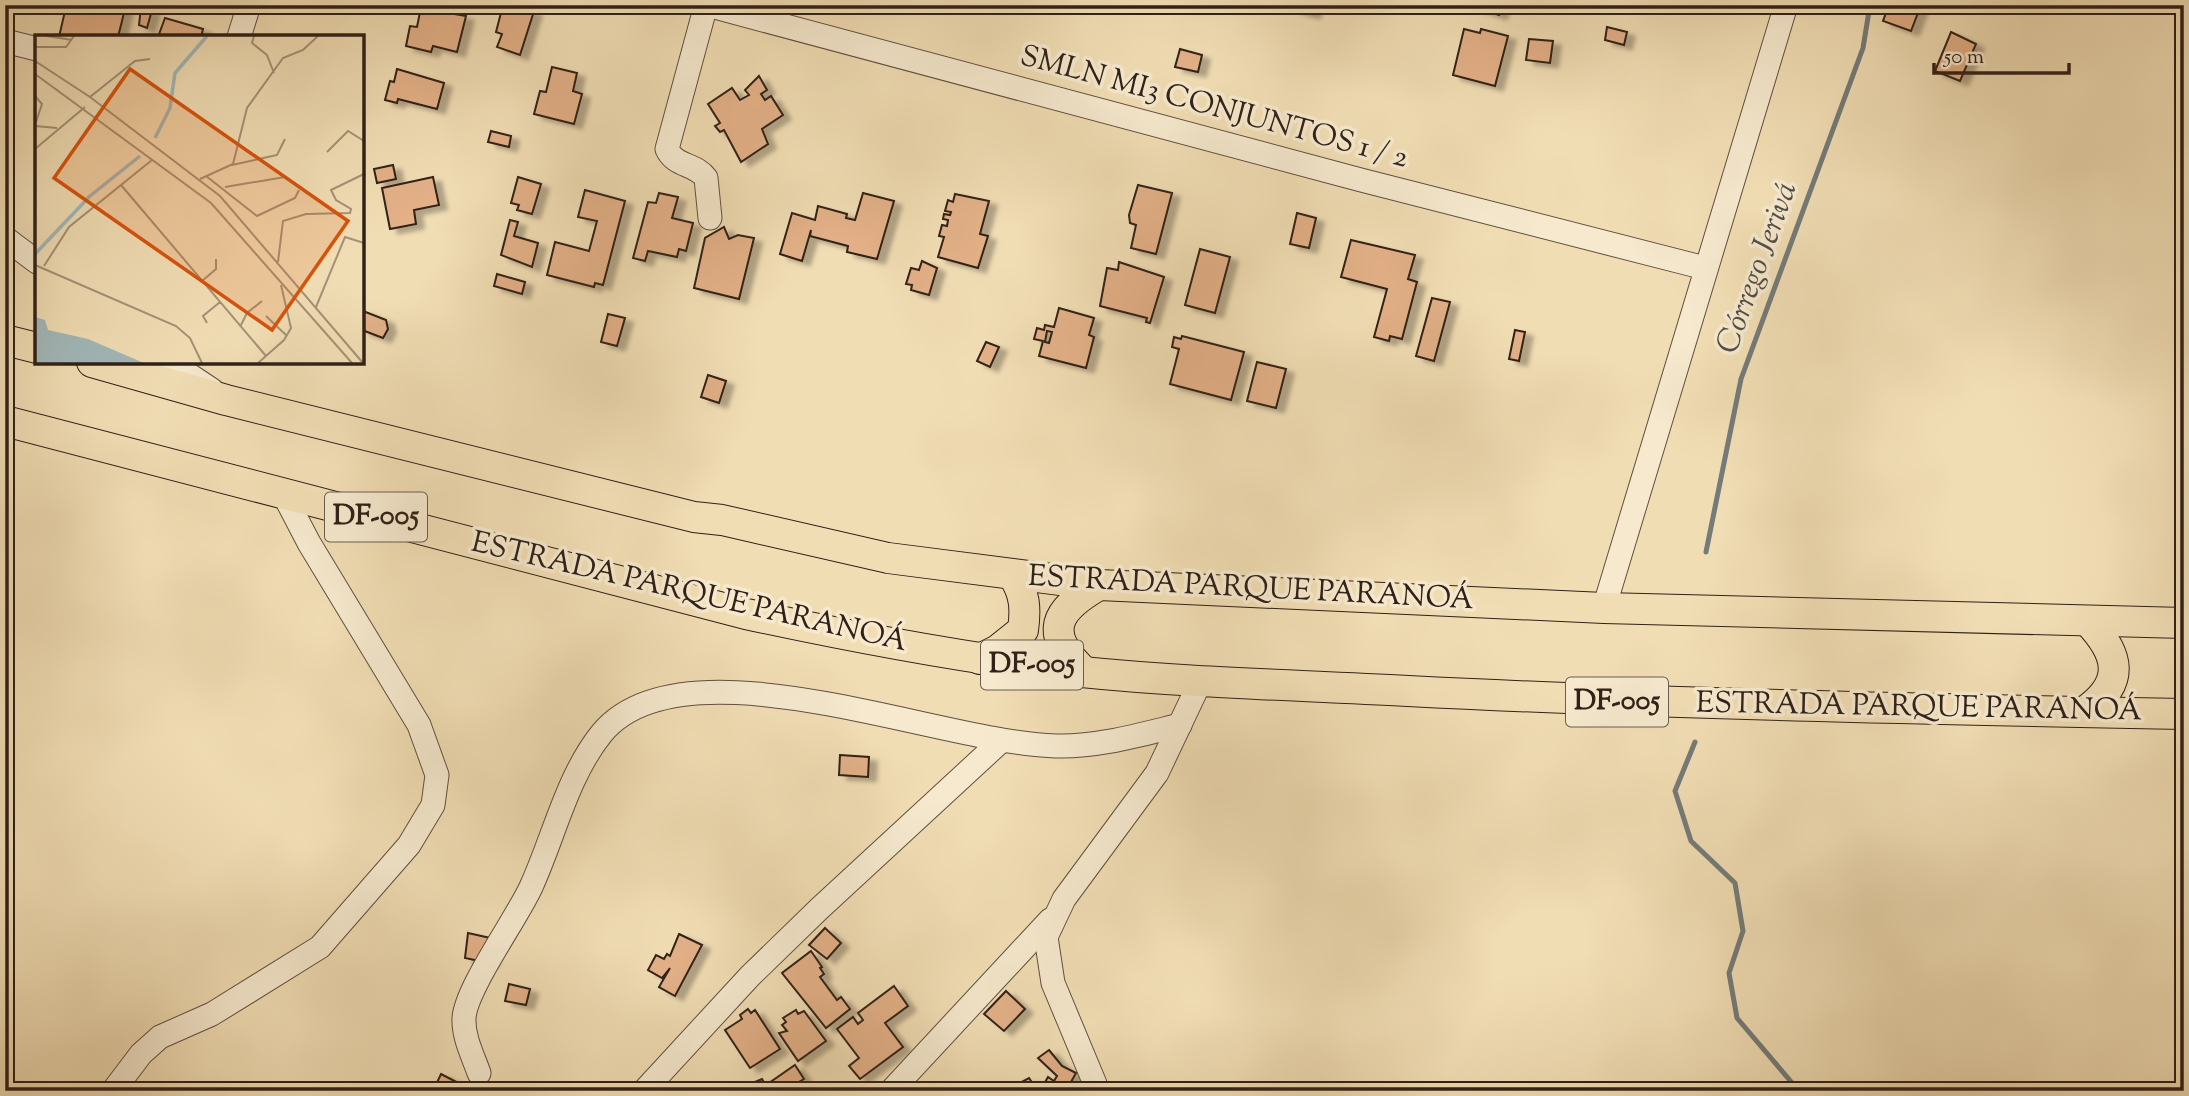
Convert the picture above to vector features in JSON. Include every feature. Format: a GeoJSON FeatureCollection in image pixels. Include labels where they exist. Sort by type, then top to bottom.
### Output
{"type":"FeatureCollection","features":[{"type":"Feature","properties":{"kind":"main road"},"geometry":{"type":"LineString","coordinates":[[5,340],[35,348]]}},
{"type":"Feature","properties":{"kind":"main road","name":"ESTRADA PARQUE PARANOÁ"},"geometry":{"type":"LineString","coordinates":[[102,364],[226,400],[694,517],[722,520],[888,558],[1013,575],[1099,585],[1604,608],[2184,623]]}},
{"type":"Feature","properties":{"kind":"main road","name":"ESTRADA PARQUE PARANOÁ"},"geometry":{"type":"LineString","coordinates":[[5,421],[746,614],[835,634],[980,659],[1084,672],[1200,680],[1617,702],[2184,714]]}},
{"type":"Feature","properties":{"kind":"main road"},"geometry":{"type":"LineString","coordinates":[[980,659],[998,650],[1023,630],[1026,610],[1022,589],[1013,575]]}},
{"type":"Feature","properties":{"kind":"main road"},"geometry":{"type":"LineString","coordinates":[[1084,672],[1067,656],[1057,637],[1059,618],[1072,600],[1099,585]]}},
{"type":"Feature","properties":{"kind":"main road"},"geometry":{"type":"LineString","coordinates":[[2084,712],[2110,689],[2115,673],[2110,649],[2088,621]]}},
{"type":"Feature","properties":{"kind":"street"},"geometry":{"type":"LineString","coordinates":[[240,35],[249,5]]}},
{"type":"Feature","properties":{"kind":"street"},"geometry":{"type":"LineString","coordinates":[[707,5],[667,149],[673,159],[702,173],[706,178],[710,218]]}},
{"type":"Feature","properties":{"kind":"street","name":"SMLN MI3 CONJUNTOS 1 / 2"},"geometry":{"type":"LineString","coordinates":[[707,5],[1361,180],[1705,268]]}},
{"type":"Feature","properties":{"kind":"street"},"geometry":{"type":"LineString","coordinates":[[1604,608],[1786,5]]}},
{"type":"Feature","properties":{"kind":"street"},"geometry":{"type":"LineString","coordinates":[[5,41],[35,48]]}},
{"type":"Feature","properties":{"kind":"street"},"geometry":{"type":"LineString","coordinates":[[5,238],[35,260]]}},
{"type":"Feature","properties":{"kind":"street"},"geometry":{"type":"LineString","coordinates":[[173,364],[226,400]]}},
{"type":"Feature","properties":{"kind":"street"},"geometry":{"type":"LineString","coordinates":[[113,1091],[141,1054],[160,1037],[212,1014],[320,947],[409,845],[433,805],[437,775],[424,735],[313,551],[283,493]]}},
{"type":"Feature","properties":{"kind":"street"},"geometry":{"type":"LineString","coordinates":[[891,1091],[1052,918],[1151,782],[1200,680]]}},
{"type":"Feature","properties":{"kind":"street"},"geometry":{"type":"LineString","coordinates":[[479,1073],[465,1034],[466,1006],[526,899],[576,777],[602,733],[639,705],[665,696],[694,692],[775,695],[1001,741],[1086,745],[1180,725]]}},
{"type":"Feature","properties":{"kind":"street"},"geometry":{"type":"LineString","coordinates":[[644,1091],[799,928],[1001,741]]}},
{"type":"Feature","properties":{"kind":"street"},"geometry":{"type":"LineString","coordinates":[[1052,918],[1046,937],[1053,983],[1098,1091]]}},
{"type":"Feature","properties":{"kind":"building"},"geometry":{"type":"Polygon","coordinates":[[[75,5],[126,5],[118,35],[59,35],[65,11],[73,13],[75,5]]]}},
{"type":"Feature","properties":{"kind":"building"},"geometry":{"type":"Polygon","coordinates":[[[430,5],[444,9],[445,5],[456,5],[454,14],[466,16],[457,52],[433,46],[431,52],[406,46],[410,26],[417,27],[420,12],[428,13],[430,5]]]}},
{"type":"Feature","properties":{"kind":"building"},"geometry":{"type":"Polygon","coordinates":[[[503,5],[534,11],[520,55],[497,47],[502,34],[496,32],[503,5]]]}},
{"type":"Feature","properties":{"kind":"building"},"geometry":{"type":"Polygon","coordinates":[[[1295,5],[1315,5],[1312,14],[1294,9],[1295,5]]]}},
{"type":"Feature","properties":{"kind":"building"},"geometry":{"type":"Polygon","coordinates":[[[1469,5],[1502,5],[1499,15],[1469,5]]]}},
{"type":"Feature","properties":{"kind":"building"},"geometry":{"type":"Polygon","coordinates":[[[1889,5],[1921,5],[1911,31],[1883,21],[1889,5]]]}},
{"type":"Feature","properties":{"kind":"building"},"geometry":{"type":"Polygon","coordinates":[[[141,7],[152,10],[147,28],[139,25],[141,7]]]}},
{"type":"Feature","properties":{"kind":"building"},"geometry":{"type":"Polygon","coordinates":[[[165,18],[203,29],[202,35],[159,35],[165,18]]]}},
{"type":"Feature","properties":{"kind":"building"},"geometry":{"type":"Polygon","coordinates":[[[1607,27],[1627,32],[1624,45],[1605,40],[1607,27]]]}},
{"type":"Feature","properties":{"kind":"building"},"geometry":{"type":"Polygon","coordinates":[[[1464,29],[1480,33],[1481,29],[1508,36],[1495,86],[1453,75],[1464,29]]]}},
{"type":"Feature","properties":{"kind":"building"},"geometry":{"type":"Polygon","coordinates":[[[1951,32],[1976,44],[1960,81],[1935,71],[1951,32]]]}},
{"type":"Feature","properties":{"kind":"building"},"geometry":{"type":"Polygon","coordinates":[[[1529,39],[1553,41],[1550,63],[1526,60],[1529,39]]]}},
{"type":"Feature","properties":{"kind":"building"},"geometry":{"type":"Polygon","coordinates":[[[1180,49],[1202,55],[1198,72],[1175,67],[1180,49]]]}},
{"type":"Feature","properties":{"kind":"building"},"geometry":{"type":"Polygon","coordinates":[[[552,67],[577,73],[573,91],[582,94],[574,124],[534,114],[540,91],[546,92],[552,67]]]}},
{"type":"Feature","properties":{"kind":"building"},"geometry":{"type":"Polygon","coordinates":[[[397,69],[444,83],[437,109],[398,99],[397,103],[385,100],[390,81],[394,82],[397,69]]]}},
{"type":"Feature","properties":{"kind":"building"},"geometry":{"type":"Polygon","coordinates":[[[759,76],[767,90],[761,94],[765,100],[771,96],[783,115],[762,129],[768,144],[741,162],[724,130],[720,132],[715,126],[720,123],[708,104],[732,88],[740,100],[749,95],[745,90],[759,76]]]}},
{"type":"Feature","properties":{"kind":"building"},"geometry":{"type":"Polygon","coordinates":[[[491,131],[511,136],[509,147],[488,142],[491,131]]]}},
{"type":"Feature","properties":{"kind":"building"},"geometry":{"type":"Polygon","coordinates":[[[393,165],[396,179],[377,183],[374,169],[393,165]]]}},
{"type":"Feature","properties":{"kind":"building"},"geometry":{"type":"Polygon","coordinates":[[[433,177],[439,205],[414,210],[416,224],[390,229],[382,188],[433,177]]]}},
{"type":"Feature","properties":{"kind":"building"},"geometry":{"type":"Polygon","coordinates":[[[518,177],[541,184],[532,214],[517,210],[519,205],[511,203],[518,177]]]}},
{"type":"Feature","properties":{"kind":"building"},"geometry":{"type":"Polygon","coordinates":[[[1138,185],[1172,193],[1156,254],[1131,248],[1136,225],[1130,223],[1129,215],[1138,185]]]}},
{"type":"Feature","properties":{"kind":"building"},"geometry":{"type":"Polygon","coordinates":[[[585,190],[625,201],[603,285],[595,283],[594,287],[547,275],[555,242],[589,251],[597,221],[578,217],[585,190]]]}},
{"type":"Feature","properties":{"kind":"building"},"geometry":{"type":"Polygon","coordinates":[[[659,193],[678,197],[672,218],[693,223],[686,251],[679,249],[677,257],[648,251],[645,261],[633,258],[648,202],[656,203],[659,193]]]}},
{"type":"Feature","properties":{"kind":"building"},"geometry":{"type":"Polygon","coordinates":[[[863,193],[894,201],[877,259],[847,252],[848,246],[810,236],[811,230],[802,261],[780,254],[792,213],[815,220],[818,206],[847,214],[846,218],[855,220],[863,193]]]}},
{"type":"Feature","properties":{"kind":"building"},"geometry":{"type":"Polygon","coordinates":[[[955,194],[989,201],[980,234],[988,236],[978,268],[938,257],[944,237],[939,236],[942,225],[947,226],[948,220],[943,219],[944,214],[950,215],[951,212],[945,211],[948,200],[953,202],[955,194]]]}},
{"type":"Feature","properties":{"kind":"building"},"geometry":{"type":"Polygon","coordinates":[[[1297,213],[1316,218],[1309,248],[1290,244],[1297,213]]]}},
{"type":"Feature","properties":{"kind":"building"},"geometry":{"type":"Polygon","coordinates":[[[510,220],[518,222],[514,236],[538,243],[532,267],[501,255],[510,220]]]}},
{"type":"Feature","properties":{"kind":"building"},"geometry":{"type":"Polygon","coordinates":[[[724,227],[729,239],[738,235],[754,238],[739,299],[694,288],[705,238],[724,227]]]}},
{"type":"Feature","properties":{"kind":"building"},"geometry":{"type":"Polygon","coordinates":[[[1351,240],[1415,255],[1408,279],[1417,282],[1402,339],[1390,336],[1389,341],[1374,337],[1387,289],[1341,277],[1351,240]]]}},
{"type":"Feature","properties":{"kind":"building"},"geometry":{"type":"Polygon","coordinates":[[[1200,249],[1230,257],[1215,313],[1185,305],[1200,249]]]}},
{"type":"Feature","properties":{"kind":"building"},"geometry":{"type":"Polygon","coordinates":[[[922,261],[937,268],[929,295],[911,290],[912,285],[906,284],[911,268],[919,270],[922,261]]]}},
{"type":"Feature","properties":{"kind":"building"},"geometry":{"type":"Polygon","coordinates":[[[1119,262],[1164,277],[1150,323],[1146,322],[1147,318],[1100,306],[1107,268],[1118,270],[1119,262]]]}},
{"type":"Feature","properties":{"kind":"building"},"geometry":{"type":"Polygon","coordinates":[[[497,274],[525,282],[522,294],[494,286],[497,274]]]}},
{"type":"Feature","properties":{"kind":"building"},"geometry":{"type":"Polygon","coordinates":[[[1432,298],[1450,302],[1434,361],[1416,356],[1432,298]]]}},
{"type":"Feature","properties":{"kind":"building"},"geometry":{"type":"Polygon","coordinates":[[[1059,308],[1094,318],[1089,335],[1094,337],[1086,368],[1039,356],[1043,341],[1034,339],[1037,328],[1044,330],[1045,325],[1054,327],[1059,308]],[[1047,331],[1045,342],[1049,343],[1052,332],[1047,331]]]}},
{"type":"Feature","properties":{"kind":"building"},"geometry":{"type":"Polygon","coordinates":[[[364,311],[386,320],[388,329],[383,338],[364,331],[364,311]]]}},
{"type":"Feature","properties":{"kind":"building"},"geometry":{"type":"Polygon","coordinates":[[[608,314],[625,318],[617,346],[601,342],[608,314]]]}},
{"type":"Feature","properties":{"kind":"building"},"geometry":{"type":"Polygon","coordinates":[[[1515,330],[1525,332],[1519,361],[1509,359],[1515,330]]]}},
{"type":"Feature","properties":{"kind":"building"},"geometry":{"type":"Polygon","coordinates":[[[1182,336],[1244,352],[1231,400],[1170,384],[1179,349],[1172,347],[1174,337],[1181,339],[1182,336]]]}},
{"type":"Feature","properties":{"kind":"building"},"geometry":{"type":"Polygon","coordinates":[[[986,342],[999,347],[990,367],[977,361],[986,342]]]}},
{"type":"Feature","properties":{"kind":"building"},"geometry":{"type":"Polygon","coordinates":[[[1257,362],[1286,369],[1276,408],[1247,401],[1257,362]]]}},
{"type":"Feature","properties":{"kind":"building"},"geometry":{"type":"Polygon","coordinates":[[[708,375],[726,381],[719,403],[701,397],[708,375]]]}},
{"type":"Feature","properties":{"kind":"building"},"geometry":{"type":"Polygon","coordinates":[[[840,755],[869,757],[868,777],[839,775],[840,755]]]}},
{"type":"Feature","properties":{"kind":"building"},"geometry":{"type":"Polygon","coordinates":[[[825,928],[841,943],[827,959],[809,945],[825,928]]]}},
{"type":"Feature","properties":{"kind":"building"},"geometry":{"type":"Polygon","coordinates":[[[468,933],[495,939],[489,963],[465,958],[468,933]]]}},
{"type":"Feature","properties":{"kind":"building"},"geometry":{"type":"Polygon","coordinates":[[[679,934],[702,945],[675,996],[659,987],[670,968],[662,978],[648,970],[656,955],[664,959],[667,954],[670,956],[679,934]]]}},
{"type":"Feature","properties":{"kind":"building"},"geometry":{"type":"Polygon","coordinates":[[[811,951],[822,967],[820,968],[824,974],[820,977],[837,1000],[841,997],[850,1009],[826,1028],[782,973],[811,951]]]}},
{"type":"Feature","properties":{"kind":"building"},"geometry":{"type":"Polygon","coordinates":[[[509,984],[530,989],[526,1005],[505,1001],[509,984]]]}},
{"type":"Feature","properties":{"kind":"building"},"geometry":{"type":"Polygon","coordinates":[[[894,986],[908,1006],[885,1023],[903,1047],[860,1079],[849,1066],[859,1058],[837,1029],[853,1017],[858,1024],[863,1020],[858,1013],[894,986]]]}},
{"type":"Feature","properties":{"kind":"building"},"geometry":{"type":"Polygon","coordinates":[[[1006,991],[1025,1009],[1004,1031],[984,1014],[1006,991]]]}},
{"type":"Feature","properties":{"kind":"building"},"geometry":{"type":"Polygon","coordinates":[[[748,1009],[751,1013],[755,1010],[780,1049],[750,1068],[725,1030],[742,1019],[740,1015],[748,1009]]]}},
{"type":"Feature","properties":{"kind":"building"},"geometry":{"type":"Polygon","coordinates":[[[796,1010],[798,1014],[804,1011],[826,1041],[798,1061],[779,1033],[787,1031],[782,1025],[786,1022],[783,1018],[796,1010]]]}},
{"type":"Feature","properties":{"kind":"building"},"geometry":{"type":"Polygon","coordinates":[[[1049,1050],[1062,1066],[1076,1073],[1066,1091],[1040,1091],[1048,1077],[1054,1081],[1057,1076],[1038,1058],[1049,1050]]]}},
{"type":"Feature","properties":{"kind":"building"},"geometry":{"type":"Polygon","coordinates":[[[795,1065],[804,1079],[797,1083],[802,1091],[775,1091],[769,1083],[795,1065]]]}},
{"type":"Feature","properties":{"kind":"building"},"geometry":{"type":"Polygon","coordinates":[[[441,1074],[468,1088],[467,1091],[433,1091],[441,1074]]]}},
{"type":"Feature","properties":{"kind":"building"},"geometry":{"type":"Polygon","coordinates":[[[1029,1078],[1038,1091],[1012,1091],[1017,1088],[1016,1085],[1029,1078]]]}},
{"type":"Feature","properties":{"kind":"building"},"geometry":{"type":"Polygon","coordinates":[[[762,1079],[769,1091],[741,1091],[755,1082],[762,1079]]]}},
{"type":"Feature","properties":{"kind":"waterway","name":"Córrego Jerivá"},"geometry":{"type":"LineString","coordinates":[[1706,552],[1741,379],[1863,48],[1870,5]]}},
{"type":"Feature","properties":{"kind":"waterway","name":"Córrego Jerivá"},"geometry":{"type":"LineString","coordinates":[[1695,742],[1675,791],[1691,841],[1735,883],[1743,931],[1729,973],[1737,1018],[1799,1091]]}}]}
